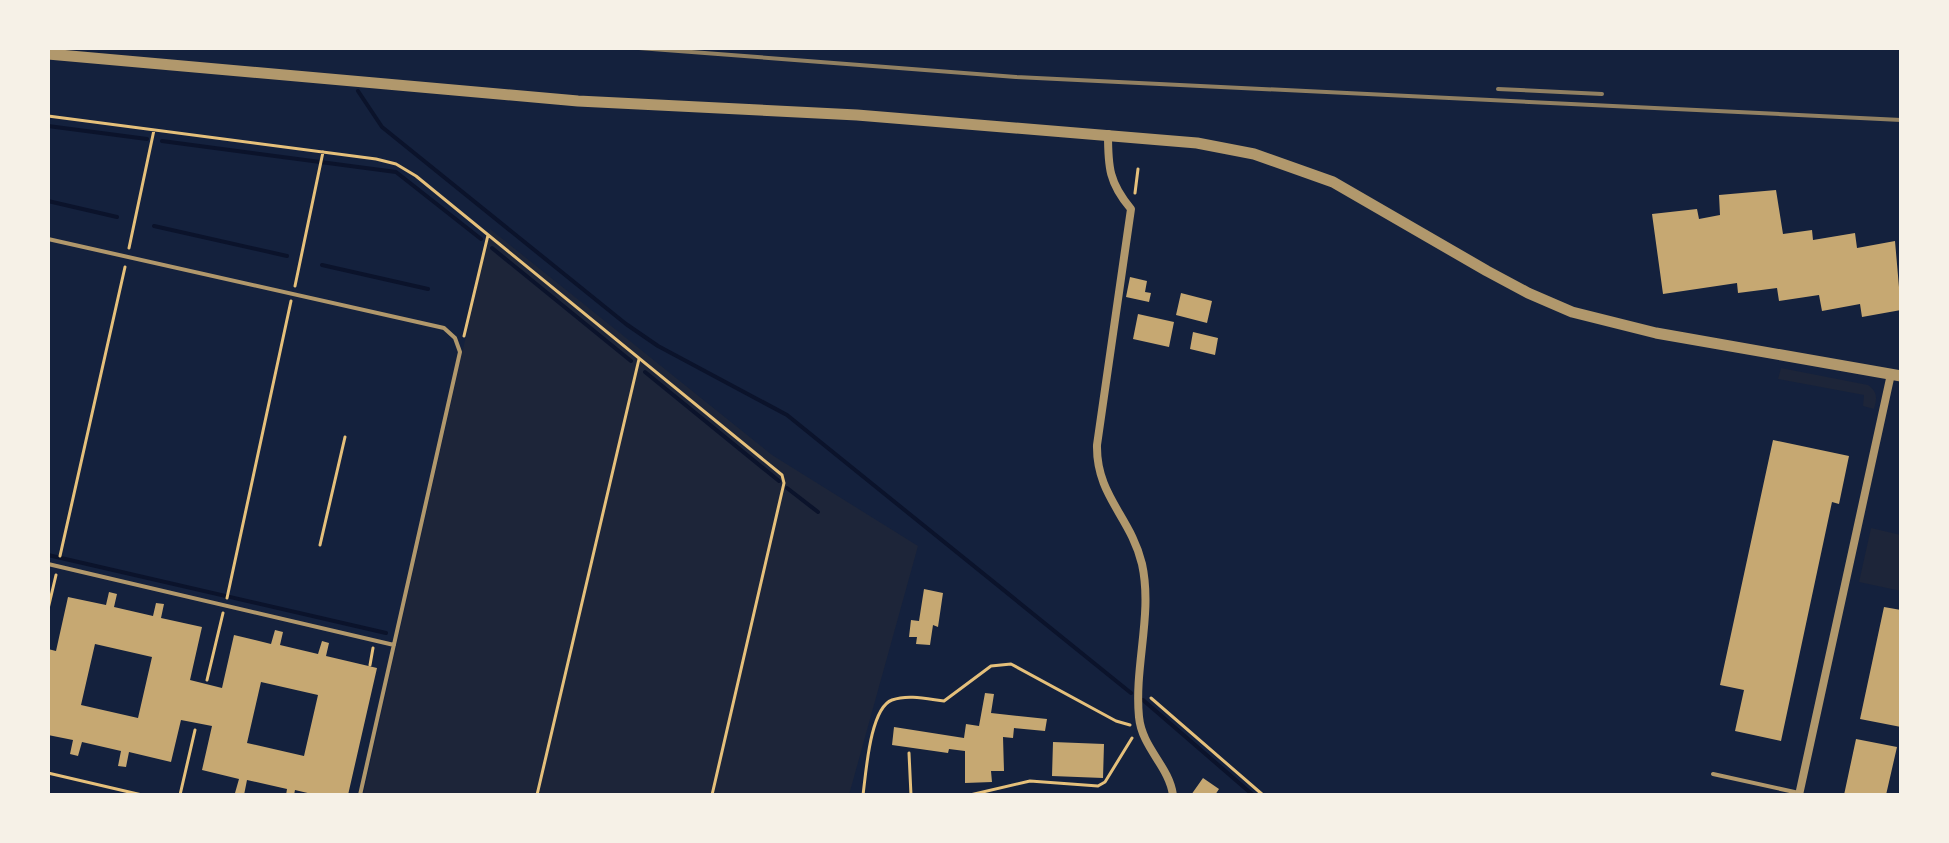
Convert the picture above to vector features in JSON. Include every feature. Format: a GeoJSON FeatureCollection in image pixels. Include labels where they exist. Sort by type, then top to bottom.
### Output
{"type":"FeatureCollection","features":[{"type":"Feature","properties":{"kind":"street"},"geometry":{"type":"LineString","coordinates":[[48,54],[578,101],[857,115],[1108,134],[1226,148],[1309,173],[1355,194],[1528,293],[1572,312],[1656,333],[1896,375],[1799,794]]}},
{"type":"Feature","properties":{"kind":"street"},"geometry":{"type":"LineString","coordinates":[[1108,134],[1111,177],[1131,209],[1097,463],[1099,477],[1107,493],[1132,532],[1143,567],[1145,610],[1138,688],[1140,724],[1149,748],[1166,772],[1173,795]]}},
{"type":"Feature","properties":{"kind":"lane"},"geometry":{"type":"LineString","coordinates":[[48,239],[444,328],[455,338],[460,352],[360,795]]}},
{"type":"Feature","properties":{"kind":"lane"},"geometry":{"type":"LineString","coordinates":[[48,564],[394,645]]}},
{"type":"Feature","properties":{"kind":"lane"},"geometry":{"type":"LineString","coordinates":[[1713,774],[1799,794]]}},
{"type":"Feature","properties":{"kind":"path"},"geometry":{"type":"LineString","coordinates":[[48,116],[396,164],[416,176],[639,362],[782,475],[784,483],[712,795]]}},
{"type":"Feature","properties":{"kind":"path"},"geometry":{"type":"LineString","coordinates":[[60,555],[154,132]]}},
{"type":"Feature","properties":{"kind":"path"},"geometry":{"type":"LineString","coordinates":[[228,592],[323,154]]}},
{"type":"Feature","properties":{"kind":"path"},"geometry":{"type":"LineString","coordinates":[[1131,209],[1138,169]]}},
{"type":"Feature","properties":{"kind":"path"},"geometry":{"type":"LineString","coordinates":[[460,352],[487,237]]}},
{"type":"Feature","properties":{"kind":"path"},"geometry":{"type":"LineString","coordinates":[[537,795],[639,362]]}},
{"type":"Feature","properties":{"kind":"path"},"geometry":{"type":"LineString","coordinates":[[320,545],[345,437]]}},
{"type":"Feature","properties":{"kind":"path"},"geometry":{"type":"LineString","coordinates":[[48,609],[58,567]]}},
{"type":"Feature","properties":{"kind":"path"},"geometry":{"type":"LineString","coordinates":[[207,680],[225,605]]}},
{"type":"Feature","properties":{"kind":"path"},"geometry":{"type":"LineString","coordinates":[[370,665],[375,640]]}},
{"type":"Feature","properties":{"kind":"path"},"geometry":{"type":"LineString","coordinates":[[863,795],[874,728],[881,708],[892,700],[913,697],[944,701],[991,666],[1011,664],[1116,721],[1132,726],[1140,724]]}},
{"type":"Feature","properties":{"kind":"path"},"geometry":{"type":"LineString","coordinates":[[1138,688],[1263,795]]}},
{"type":"Feature","properties":{"kind":"path"},"geometry":{"type":"LineString","coordinates":[[970,795],[1030,781],[1098,786],[1105,782],[1140,724]]}},
{"type":"Feature","properties":{"kind":"path"},"geometry":{"type":"LineString","coordinates":[[180,795],[195,730]]}},
{"type":"Feature","properties":{"kind":"path"},"geometry":{"type":"LineString","coordinates":[[909,753],[911,795]]}},
{"type":"Feature","properties":{"kind":"path"},"geometry":{"type":"LineString","coordinates":[[48,773],[142,795]]}},
{"type":"Feature","properties":{"kind":"shaded area"},"geometry":{"type":"Polygon","coordinates":[[[490,229],[772,455],[918,546],[849,795],[363,795],[490,229]]]}},
{"type":"Feature","properties":{"kind":"shaded area"},"geometry":{"type":"Polygon","coordinates":[[[1781,368],[1868,385],[1876,396],[1874,409],[1863,406],[1864,395],[1778,379],[1781,368]]]}},
{"type":"Feature","properties":{"kind":"shaded area"},"geometry":{"type":"Polygon","coordinates":[[[1871,528],[1901,535],[1901,591],[1859,582],[1871,528]]]}},
{"type":"Feature","properties":{"kind":"building"},"geometry":{"type":"Polygon","coordinates":[[[1776,190],[1783,234],[1812,230],[1813,240],[1855,233],[1857,248],[1895,241],[1901,310],[1862,317],[1860,304],[1822,311],[1819,295],[1779,301],[1777,288],[1738,293],[1737,283],[1663,294],[1652,214],[1697,209],[1699,219],[1720,215],[1719,195],[1776,190]]]}},
{"type":"Feature","properties":{"kind":"building"},"geometry":{"type":"Polygon","coordinates":[[[1130,277],[1147,281],[1145,292],[1151,293],[1149,302],[1126,297],[1130,277]]]}},
{"type":"Feature","properties":{"kind":"building"},"geometry":{"type":"Polygon","coordinates":[[[1181,293],[1212,301],[1207,323],[1176,315],[1181,293]]]}},
{"type":"Feature","properties":{"kind":"building"},"geometry":{"type":"Polygon","coordinates":[[[1138,314],[1174,322],[1169,347],[1133,339],[1138,314]]]}},
{"type":"Feature","properties":{"kind":"building"},"geometry":{"type":"Polygon","coordinates":[[[1193,332],[1218,338],[1215,355],[1190,349],[1193,332]]]}},
{"type":"Feature","properties":{"kind":"building"},"geometry":{"type":"Polygon","coordinates":[[[1773,440],[1849,456],[1839,504],[1832,502],[1781,741],[1735,731],[1744,690],[1720,685],[1773,440]]]}},
{"type":"Feature","properties":{"kind":"building"},"geometry":{"type":"Polygon","coordinates":[[[924,589],[943,593],[938,627],[933,625],[930,645],[916,644],[917,637],[909,637],[911,620],[919,621],[924,589]]]}},
{"type":"Feature","properties":{"kind":"building"},"geometry":{"type":"Polygon","coordinates":[[[109,592],[117,594],[114,607],[153,616],[156,603],[164,604],[161,618],[202,627],[190,680],[222,688],[234,635],[271,644],[275,630],[283,632],[280,645],[318,654],[322,641],[329,643],[326,656],[377,668],[348,795],[316,795],[295,790],[294,795],[286,795],[287,789],[247,780],[244,795],[235,793],[239,779],[202,770],[212,726],[181,720],[171,762],[129,752],[126,767],[118,766],[121,751],[82,742],[78,756],[70,754],[73,740],[48,735],[48,649],[56,651],[68,597],[106,605],[109,592]],[[95,644],[81,705],[138,718],[152,657],[95,644]],[[261,682],[247,743],[304,756],[318,695],[261,682]]]}},
{"type":"Feature","properties":{"kind":"building"},"geometry":{"type":"Polygon","coordinates":[[[1884,607],[1901,610],[1901,727],[1860,719],[1884,607]]]}},
{"type":"Feature","properties":{"kind":"building"},"geometry":{"type":"Polygon","coordinates":[[[985,693],[994,694],[991,713],[1047,719],[1045,731],[1014,728],[1013,738],[1003,737],[1004,771],[991,771],[992,782],[965,783],[965,751],[949,749],[948,753],[892,745],[894,727],[964,738],[966,724],[979,726],[985,693]]]}},
{"type":"Feature","properties":{"kind":"building"},"geometry":{"type":"Polygon","coordinates":[[[1856,739],[1897,747],[1886,795],[1844,795],[1856,739]]]}},
{"type":"Feature","properties":{"kind":"building"},"geometry":{"type":"Polygon","coordinates":[[[1053,742],[1104,744],[1103,778],[1052,776],[1053,742]]]}},
{"type":"Feature","properties":{"kind":"building"},"geometry":{"type":"Polygon","coordinates":[[[1203,778],[1219,789],[1215,795],[1191,795],[1203,778]]]}},
{"type":"Feature","properties":{"kind":"waterway"},"geometry":{"type":"LineString","coordinates":[[358,91],[382,127],[626,324],[658,346],[787,415],[1131,693]]}},
{"type":"Feature","properties":{"kind":"waterway"},"geometry":{"type":"LineString","coordinates":[[48,126],[147,139]]}},
{"type":"Feature","properties":{"kind":"waterway"},"geometry":{"type":"LineString","coordinates":[[162,141],[396,172],[481,239]]}},
{"type":"Feature","properties":{"kind":"waterway"},"geometry":{"type":"LineString","coordinates":[[48,201],[117,217]]}},
{"type":"Feature","properties":{"kind":"waterway"},"geometry":{"type":"LineString","coordinates":[[154,226],[287,256]]}},
{"type":"Feature","properties":{"kind":"waterway"},"geometry":{"type":"LineString","coordinates":[[492,248],[631,361]]}},
{"type":"Feature","properties":{"kind":"waterway"},"geometry":{"type":"LineString","coordinates":[[322,265],[428,289]]}},
{"type":"Feature","properties":{"kind":"waterway"},"geometry":{"type":"LineString","coordinates":[[645,372],[779,481]]}},
{"type":"Feature","properties":{"kind":"waterway"},"geometry":{"type":"LineString","coordinates":[[787,488],[818,512]]}},
{"type":"Feature","properties":{"kind":"waterway"},"geometry":{"type":"LineString","coordinates":[[48,555],[386,633]]}},
{"type":"Feature","properties":{"kind":"waterway"},"geometry":{"type":"LineString","coordinates":[[1143,700],[1253,795]]}},
{"type":"Feature","properties":{"kind":"railway"},"geometry":{"type":"LineString","coordinates":[[639,48],[1016,77],[1901,120]]}},
{"type":"Feature","properties":{"kind":"railway"},"geometry":{"type":"LineString","coordinates":[[1498,89],[1602,94]]}}]}
